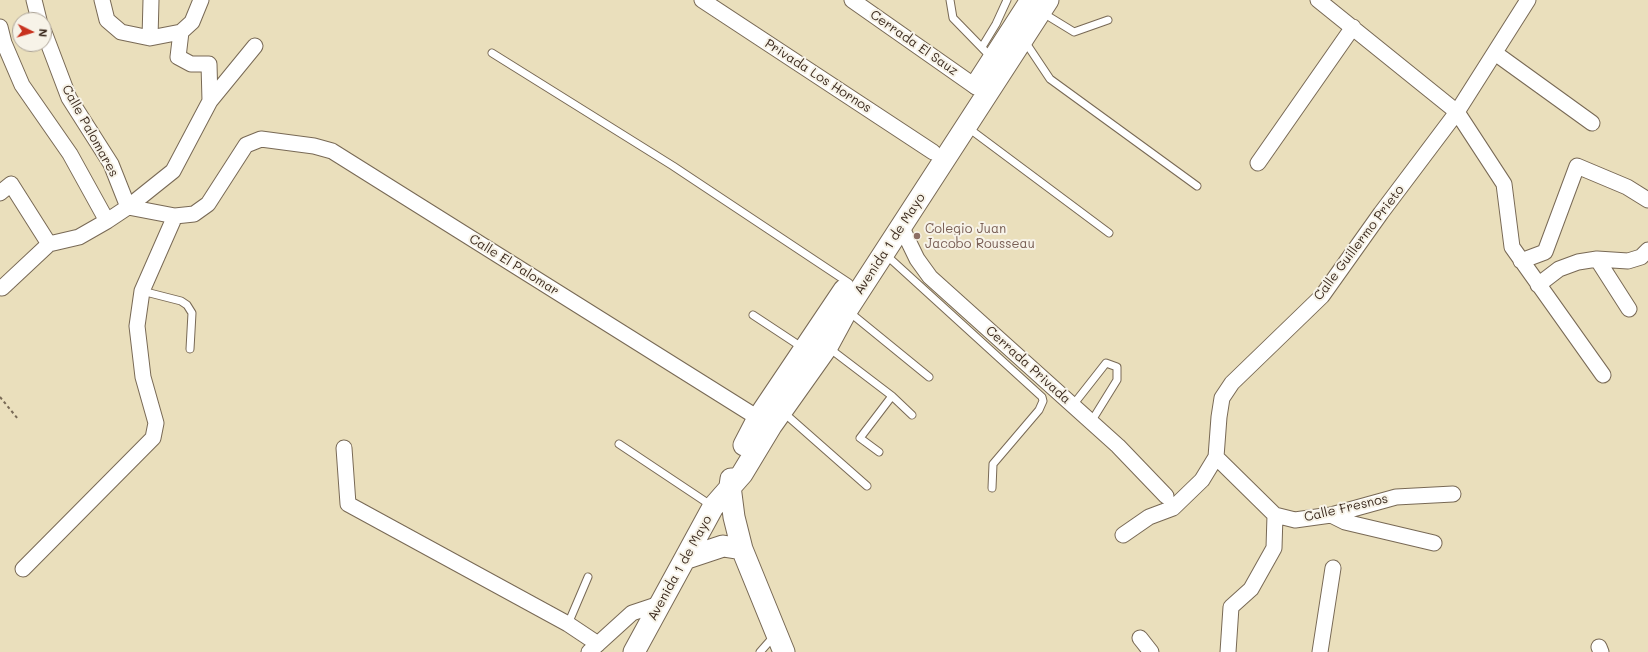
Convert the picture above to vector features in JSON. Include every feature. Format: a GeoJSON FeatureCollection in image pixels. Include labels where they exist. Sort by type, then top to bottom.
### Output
{"type":"FeatureCollection","features":[{"type":"Feature","properties":{"kind":"main road","name":"Avenida 1 de Mayo"},"geometry":{"type":"LineString","coordinates":[[770,418],[803,349],[849,283],[976,86],[987,53],[1040,4]]}},
{"type":"Feature","properties":{"kind":"main road","name":"Avenida 1 de Mayo"},"geometry":{"type":"LineString","coordinates":[[634,652],[687,558],[702,526],[730,486],[732,466],[827,346],[847,310],[1023,39],[1040,4]]}},
{"type":"Feature","properties":{"kind":"main road"},"geometry":{"type":"LineString","coordinates":[[730,486],[742,549],[780,643]]}},
{"type":"Feature","properties":{"kind":"main road"},"geometry":{"type":"LineString","coordinates":[[702,526],[723,523],[737,527]]}},
{"type":"Feature","properties":{"kind":"main road"},"geometry":{"type":"LineString","coordinates":[[687,558],[722,546],[742,549]]}},
{"type":"Feature","properties":{"kind":"street"},"geometry":{"type":"LineString","coordinates":[[34,0],[37,12]]}},
{"type":"Feature","properties":{"kind":"street"},"geometry":{"type":"LineString","coordinates":[[102,0],[107,20],[121,32],[150,38],[181,32],[192,22],[202,0]]}},
{"type":"Feature","properties":{"kind":"street"},"geometry":{"type":"LineString","coordinates":[[150,38],[151,0]]}},
{"type":"Feature","properties":{"kind":"street","name":"Privada Los Hornos"},"geometry":{"type":"LineString","coordinates":[[702,0],[933,152]]}},
{"type":"Feature","properties":{"kind":"street","name":"Cerrada El Sauz"},"geometry":{"type":"LineString","coordinates":[[852,0],[976,86]]}},
{"type":"Feature","properties":{"kind":"street"},"geometry":{"type":"LineString","coordinates":[[1318,0],[1457,112],[1504,184],[1512,247],[1603,376]]}},
{"type":"Feature","properties":{"kind":"street","name":"Calle Guillermo Prieto"},"geometry":{"type":"LineString","coordinates":[[1123,535],[1149,517],[1173,508],[1202,480],[1216,456],[1218,417],[1222,398],[1232,383],[1322,296],[1381,213],[1457,112],[1528,0]]}},
{"type":"Feature","properties":{"kind":"street"},"geometry":{"type":"LineString","coordinates":[[0,27],[4,43],[22,86],[70,154],[107,221]]}},
{"type":"Feature","properties":{"kind":"street"},"geometry":{"type":"LineString","coordinates":[[1258,163],[1353,27]]}},
{"type":"Feature","properties":{"kind":"street"},"geometry":{"type":"LineString","coordinates":[[181,32],[178,57],[191,64],[209,64],[210,101]]}},
{"type":"Feature","properties":{"kind":"street"},"geometry":{"type":"LineString","coordinates":[[2,288],[49,244],[79,237],[107,221],[128,207],[173,171],[210,101],[255,46]]}},
{"type":"Feature","properties":{"kind":"street","name":"Calle Palomares"},"geometry":{"type":"LineString","coordinates":[[52,52],[69,98],[111,164],[128,207]]}},
{"type":"Feature","properties":{"kind":"street"},"geometry":{"type":"LineString","coordinates":[[1495,53],[1592,124]]}},
{"type":"Feature","properties":{"kind":"street","name":"Calle El Palomar"},"geometry":{"type":"LineString","coordinates":[[175,216],[194,214],[208,204],[246,145],[261,139],[282,140],[332,151],[770,418]]}},
{"type":"Feature","properties":{"kind":"street"},"geometry":{"type":"LineString","coordinates":[[1521,261],[1544,252],[1577,166],[1627,187],[1648,200]]}},
{"type":"Feature","properties":{"kind":"street"},"geometry":{"type":"LineString","coordinates":[[6,189],[49,244]]}},
{"type":"Feature","properties":{"kind":"street"},"geometry":{"type":"LineString","coordinates":[[23,569],[153,438],[156,423],[143,377],[137,326],[142,291],[175,216],[128,207]]}},
{"type":"Feature","properties":{"kind":"street","name":"Cerrada Privada"},"geometry":{"type":"LineString","coordinates":[[901,226],[917,259],[930,277],[1118,446],[1166,496]]}},
{"type":"Feature","properties":{"kind":"street"},"geometry":{"type":"LineString","coordinates":[[1538,285],[1560,269],[1578,262],[1597,259],[1628,262],[1641,257],[1648,250]]}},
{"type":"Feature","properties":{"kind":"street"},"geometry":{"type":"LineString","coordinates":[[1597,259],[1629,309]]}},
{"type":"Feature","properties":{"kind":"street"},"geometry":{"type":"LineString","coordinates":[[344,448],[348,504],[568,624],[594,648],[632,613],[660,604]]}},
{"type":"Feature","properties":{"kind":"street"},"geometry":{"type":"LineString","coordinates":[[1216,456],[1275,515],[1274,548],[1251,589],[1231,607],[1228,652]]}},
{"type":"Feature","properties":{"kind":"street","name":"Calle Fresnos"},"geometry":{"type":"LineString","coordinates":[[1275,515],[1295,520],[1331,515],[1396,497],[1453,494]]}},
{"type":"Feature","properties":{"kind":"street"},"geometry":{"type":"LineString","coordinates":[[1331,515],[1345,522],[1434,543]]}},
{"type":"Feature","properties":{"kind":"street"},"geometry":{"type":"LineString","coordinates":[[1320,652],[1333,568]]}},
{"type":"Feature","properties":{"kind":"street"},"geometry":{"type":"LineString","coordinates":[[1140,638],[1151,652]]}},
{"type":"Feature","properties":{"kind":"lane"},"geometry":{"type":"LineString","coordinates":[[950,0],[953,18],[987,53],[996,24],[1007,0]]}},
{"type":"Feature","properties":{"kind":"lane"},"geometry":{"type":"LineString","coordinates":[[1040,4],[1074,32],[1108,20]]}},
{"type":"Feature","properties":{"kind":"lane"},"geometry":{"type":"LineString","coordinates":[[1023,39],[1050,79],[1197,186]]}},
{"type":"Feature","properties":{"kind":"lane"},"geometry":{"type":"LineString","coordinates":[[492,53],[673,166],[849,283]]}},
{"type":"Feature","properties":{"kind":"lane"},"geometry":{"type":"LineString","coordinates":[[967,127],[1109,233]]}},
{"type":"Feature","properties":{"kind":"lane"},"geometry":{"type":"LineString","coordinates":[[884,253],[1042,397],[1043,401],[1039,410],[993,464],[992,488]]}},
{"type":"Feature","properties":{"kind":"lane"},"geometry":{"type":"LineString","coordinates":[[142,291],[180,301],[188,305],[192,313],[190,349]]}},
{"type":"Feature","properties":{"kind":"lane"},"geometry":{"type":"LineString","coordinates":[[847,310],[929,377]]}},
{"type":"Feature","properties":{"kind":"lane"},"geometry":{"type":"LineString","coordinates":[[753,315],[803,349]]}},
{"type":"Feature","properties":{"kind":"lane"},"geometry":{"type":"LineString","coordinates":[[827,346],[892,396],[912,415]]}},
{"type":"Feature","properties":{"kind":"lane"},"geometry":{"type":"LineString","coordinates":[[1073,405],[1106,363],[1117,367],[1117,380],[1091,422]]}},
{"type":"Feature","properties":{"kind":"lane"},"geometry":{"type":"LineString","coordinates":[[879,452],[860,438],[892,396]]}},
{"type":"Feature","properties":{"kind":"lane"},"geometry":{"type":"LineString","coordinates":[[770,418],[867,486]]}},
{"type":"Feature","properties":{"kind":"lane"},"geometry":{"type":"LineString","coordinates":[[620,444],[714,507]]}},
{"type":"Feature","properties":{"kind":"lane"},"geometry":{"type":"LineString","coordinates":[[568,624],[588,577]]}},
{"type":"Feature","properties":{"kind":"lane"},"geometry":{"type":"LineString","coordinates":[[760,652],[780,643]]}},
{"type":"Feature","properties":{"kind":"path"},"geometry":{"type":"LineString","coordinates":[[0,397],[18,419]]}},
{"type":"Feature","properties":{"kind":"place","name":"Colegio Juan Jacobo Rousseau"},"geometry":{"type":"Point","coordinates":[917,236]}}]}
